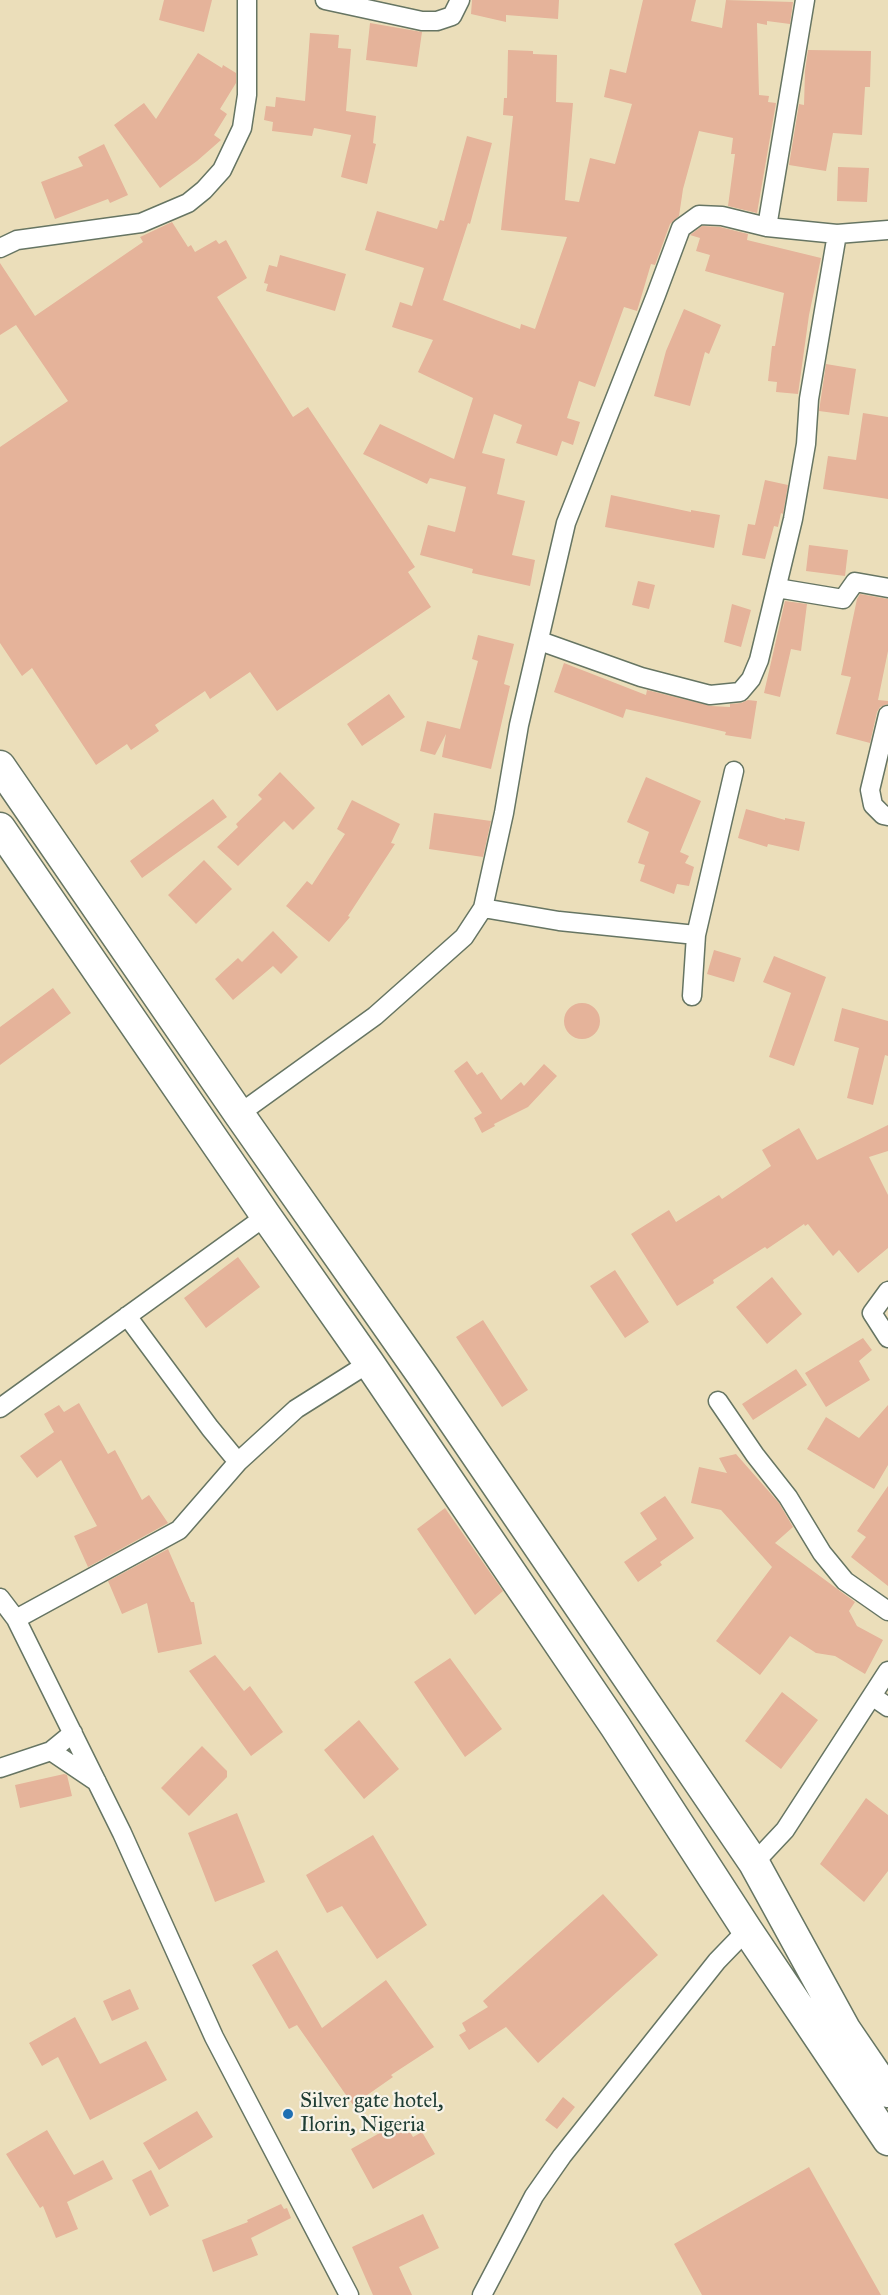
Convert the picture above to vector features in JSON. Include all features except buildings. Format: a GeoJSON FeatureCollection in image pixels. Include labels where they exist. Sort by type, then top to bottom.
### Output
{"type":"FeatureCollection","features":[{"type":"Feature","properties":{"kind":"main road"},"geometry":{"type":"LineString","coordinates":[[0,766],[9,799],[208,1070],[431,1388],[754,1863],[845,2029],[888,2092]]}},
{"type":"Feature","properties":{"kind":"main road"},"geometry":{"type":"LineString","coordinates":[[0,828],[369,1363],[615,1726],[747,1930],[888,2140]]}},
{"type":"Feature","properties":{"kind":"main road"},"geometry":{"type":"LineString","coordinates":[[179,1088],[208,1070]]}},
{"type":"Feature","properties":{"kind":"main road"},"geometry":{"type":"LineString","coordinates":[[615,1726],[645,1703]]}},
{"type":"Feature","properties":{"kind":"street"},"geometry":{"type":"LineString","coordinates":[[0,248],[17,240],[141,222],[188,203],[204,190],[222,170],[242,128],[248,83],[247,0]]}},
{"type":"Feature","properties":{"kind":"street"},"geometry":{"type":"LineString","coordinates":[[325,0],[422,21],[436,21],[452,16],[460,0]]}},
{"type":"Feature","properties":{"kind":"street"},"geometry":{"type":"LineString","coordinates":[[767,227],[805,0]]}},
{"type":"Feature","properties":{"kind":"street"},"geometry":{"type":"LineString","coordinates":[[239,1114],[375,1016],[464,937],[483,908],[504,813],[519,725],[566,523],[681,228],[699,215],[722,216],[767,227],[837,234],[888,230]]}},
{"type":"Feature","properties":{"kind":"street"},"geometry":{"type":"LineString","coordinates":[[540,641],[641,677],[710,695],[740,692],[751,679],[759,660],[794,519],[806,444],[809,399],[837,234]]}},
{"type":"Feature","properties":{"kind":"street"},"geometry":{"type":"LineString","coordinates":[[777,588],[843,599],[855,582],[888,588]]}},
{"type":"Feature","properties":{"kind":"street"},"geometry":{"type":"LineString","coordinates":[[888,715],[870,790],[873,806],[883,815],[888,816]]}},
{"type":"Feature","properties":{"kind":"street"},"geometry":{"type":"LineString","coordinates":[[692,996],[696,935],[734,771]]}},
{"type":"Feature","properties":{"kind":"street"},"geometry":{"type":"LineString","coordinates":[[483,908],[559,921],[696,935]]}},
{"type":"Feature","properties":{"kind":"street"},"geometry":{"type":"LineString","coordinates":[[0,1407],[266,1216]]}},
{"type":"Feature","properties":{"kind":"street"},"geometry":{"type":"LineString","coordinates":[[888,1291],[872,1313],[888,1338]]}},
{"type":"Feature","properties":{"kind":"street"},"geometry":{"type":"LineString","coordinates":[[127,1316],[238,1462]]}},
{"type":"Feature","properties":{"kind":"street"},"geometry":{"type":"LineString","coordinates":[[16,1619],[179,1530],[238,1462],[296,1409],[369,1363]]}},
{"type":"Feature","properties":{"kind":"street"},"geometry":{"type":"LineString","coordinates":[[718,1401],[755,1455],[788,1497],[822,1553],[839,1574],[864,1596],[888,1611]]}},
{"type":"Feature","properties":{"kind":"street"},"geometry":{"type":"LineString","coordinates":[[0,1598],[16,1619],[122,1833],[214,2037],[349,2295]]}},
{"type":"Feature","properties":{"kind":"street"},"geometry":{"type":"LineString","coordinates":[[754,1863],[785,1830],[888,1671]]}},
{"type":"Feature","properties":{"kind":"street"},"geometry":{"type":"LineString","coordinates":[[872,1696],[888,1707]]}},
{"type":"Feature","properties":{"kind":"street"},"geometry":{"type":"LineString","coordinates":[[0,1768],[51,1751],[73,1733]]}},
{"type":"Feature","properties":{"kind":"street"},"geometry":{"type":"LineString","coordinates":[[51,1751],[97,1783]]}},
{"type":"Feature","properties":{"kind":"street"},"geometry":{"type":"LineString","coordinates":[[482,2295],[534,2196],[562,2156],[717,1961],[747,1930]]}},
{"type":"Feature","properties":{"kind":"place","name":"Silver gate hotel, Ilorin, Nigeria"},"geometry":{"type":"Point","coordinates":[288,2114]}}]}
